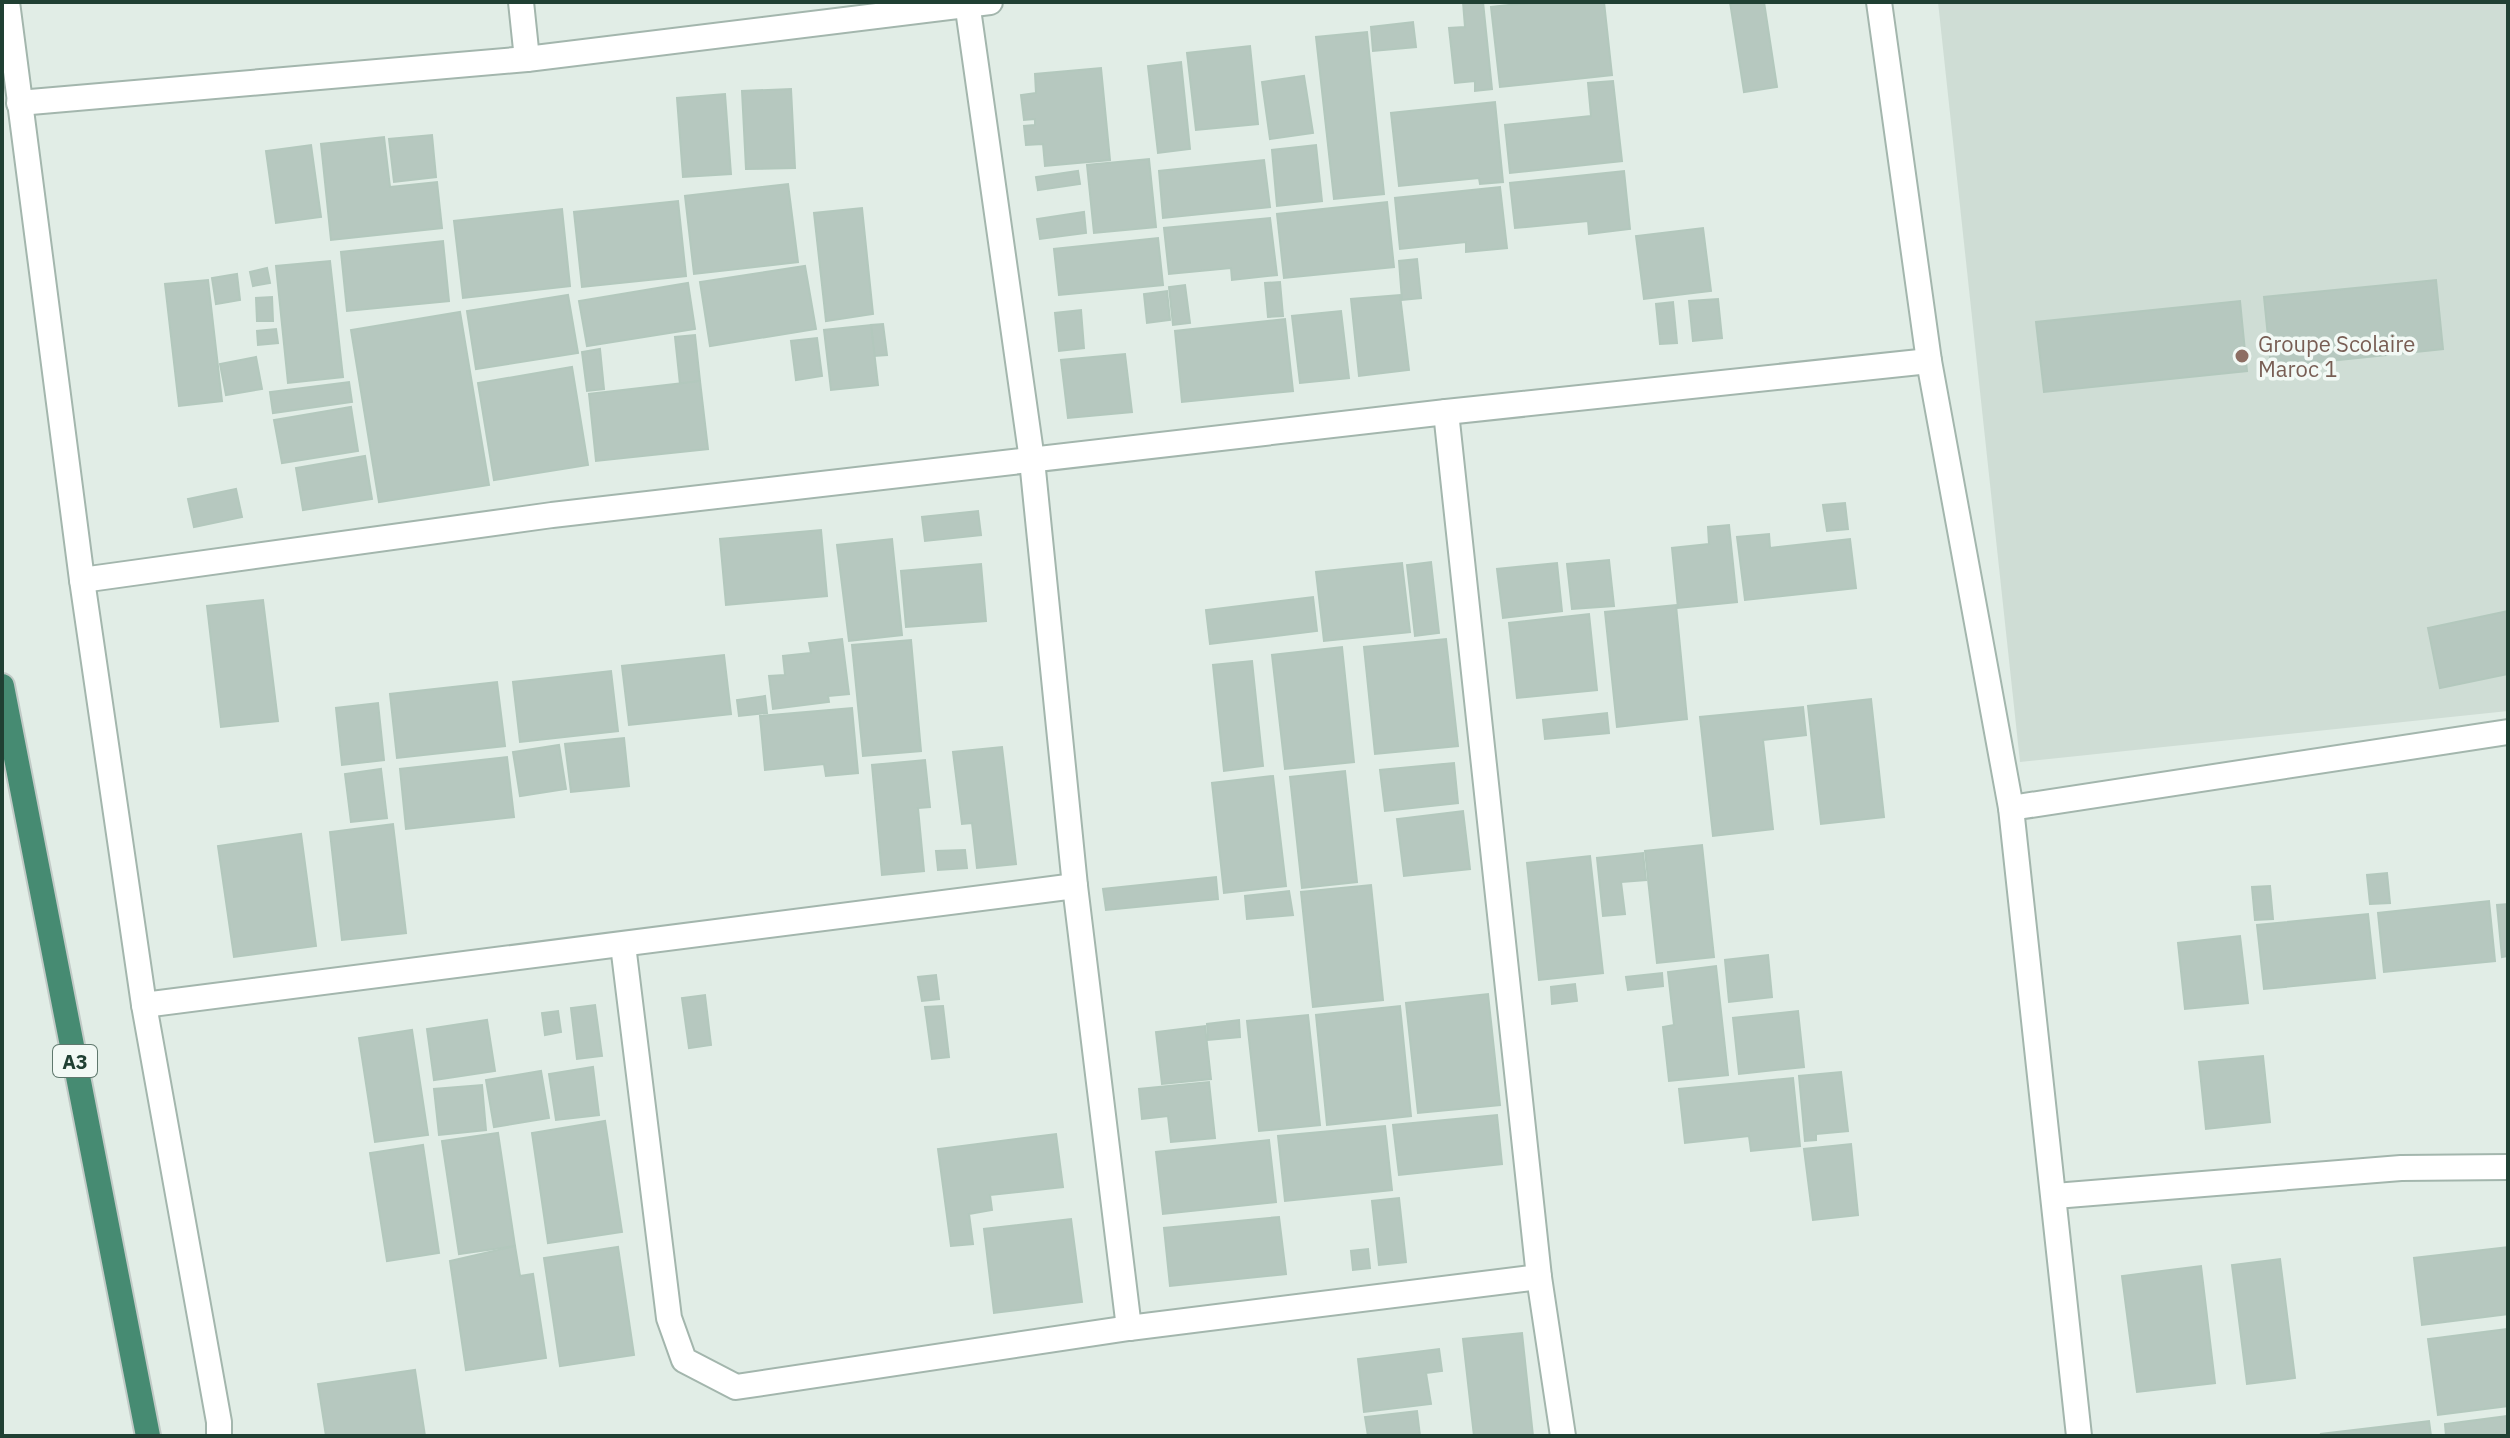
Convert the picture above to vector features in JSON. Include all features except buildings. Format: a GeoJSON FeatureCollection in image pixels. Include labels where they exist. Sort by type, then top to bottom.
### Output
{"type":"FeatureCollection","features":[{"type":"Feature","properties":{"kind":"highway","name":"A3"},"geometry":{"type":"LineString","coordinates":[[2,686],[148,1436]]}},
{"type":"Feature","properties":{"kind":"street"},"geometry":{"type":"LineString","coordinates":[[7,2],[82,580],[144,1005],[219,1422],[219,1436]]}},
{"type":"Feature","properties":{"kind":"street"},"geometry":{"type":"LineString","coordinates":[[521,2],[527,59]]}},
{"type":"Feature","properties":{"kind":"street"},"geometry":{"type":"LineString","coordinates":[[1879,2],[1929,361],[2011,808],[2079,1436]]}},
{"type":"Feature","properties":{"kind":"street"},"geometry":{"type":"LineString","coordinates":[[19,103],[527,59],[974,3],[1032,460],[1075,886],[1129,1328]]}},
{"type":"Feature","properties":{"kind":"street"},"geometry":{"type":"LineString","coordinates":[[82,580],[552,515],[1446,412],[1929,361]]}},
{"type":"Feature","properties":{"kind":"street"},"geometry":{"type":"LineString","coordinates":[[1446,412],[1539,1277],[1563,1436]]}},
{"type":"Feature","properties":{"kind":"street"},"geometry":{"type":"LineString","coordinates":[[2011,808],[2508,732]]}},
{"type":"Feature","properties":{"kind":"street"},"geometry":{"type":"LineString","coordinates":[[144,1005],[1075,886]]}},
{"type":"Feature","properties":{"kind":"street"},"geometry":{"type":"LineString","coordinates":[[623,945],[669,1318],[684,1360],[736,1387],[1129,1328],[1539,1277]]}},
{"type":"Feature","properties":{"kind":"street"},"geometry":{"type":"LineString","coordinates":[[2055,1196],[2401,1168],[2508,1167]]}},
{"type":"Feature","properties":{"kind":"shaded area","name":"Groupe Scolaire Maroc 1"},"geometry":{"type":"Polygon","coordinates":[[[1938,2],[2508,2],[2508,711],[2020,762],[1938,2]]]}},
{"type":"Feature","properties":{"kind":"place","name":"Groupe Scolaire Maroc 1"},"geometry":{"type":"Point","coordinates":[2242,356]}}]}
